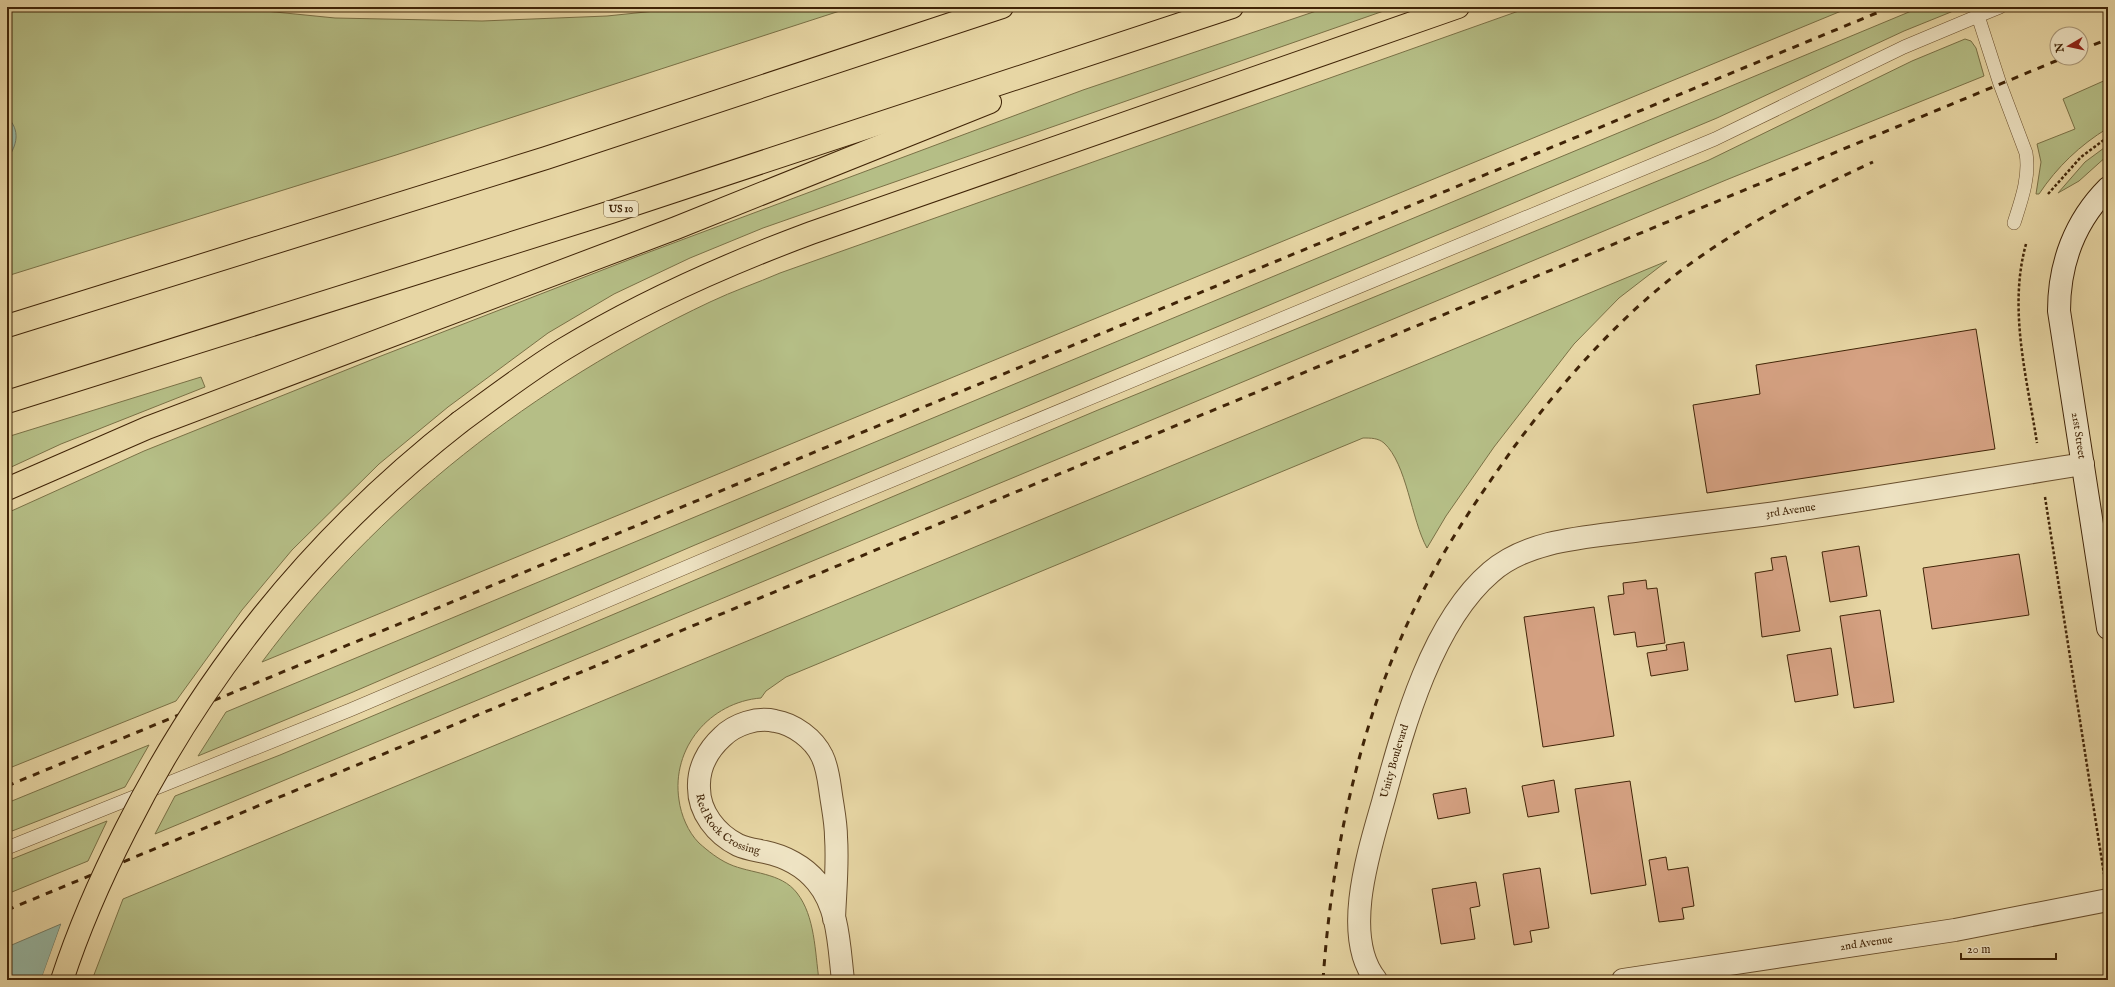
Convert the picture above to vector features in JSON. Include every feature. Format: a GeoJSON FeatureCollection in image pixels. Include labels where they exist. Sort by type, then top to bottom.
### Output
{"type":"FeatureCollection","features":[{"type":"Feature","properties":{"kind":"highway"},"geometry":{"type":"LineString","coordinates":[[7,326],[546,158],[1002,7]]}},
{"type":"Feature","properties":{"kind":"highway","name":"US 10"},"geometry":{"type":"LineString","coordinates":[[7,402],[611,212],[1232,7]]}},
{"type":"Feature","properties":{"kind":"highway"},"geometry":{"type":"LineString","coordinates":[[62,980],[77,938],[103,876],[134,812],[166,754],[225,664],[286,587],[330,539],[406,466],[460,422],[563,350],[632,310],[720,269],[811,233],[1458,7]]}},
{"type":"Feature","properties":{"kind":"highway"},"geometry":{"type":"LineString","coordinates":[[7,489],[147,428],[676,228],[1192,21]]}},
{"type":"Feature","properties":{"kind":"street","name":"21st Street"},"geometry":{"type":"LineString","coordinates":[[2108,188],[2087,213],[2071,244],[2061,280],[2059,311],[2108,628]]}},
{"type":"Feature","properties":{"kind":"street","name":"3rd Avenue"},"geometry":{"type":"LineString","coordinates":[[1501,564],[1530,550],[1570,541],[1762,514],[2083,464]]}},
{"type":"Feature","properties":{"kind":"street","name":"Unity Boulevard"},"geometry":{"type":"LineString","coordinates":[[1376,980],[1363,955],[1360,935],[1360,920],[1367,868],[1389,780],[1417,692],[1430,659],[1466,599],[1488,574],[1501,564]]}},
{"type":"Feature","properties":{"kind":"street","name":"Red Rock Crossing"},"geometry":{"type":"LineString","coordinates":[[834,919],[826,896],[811,876],[798,865],[781,857],[745,847],[731,841],[716,828],[703,809],[699,783],[705,760],[718,740],[734,728],[759,720],[782,723],[794,728],[809,739],[822,756],[827,770],[836,837],[834,919],[843,980]]}},
{"type":"Feature","properties":{"kind":"street","name":"2nd Avenue"},"geometry":{"type":"LineString","coordinates":[[1623,980],[1955,930],[2108,900]]}},
{"type":"Feature","properties":{"kind":"lane"},"geometry":{"type":"LineString","coordinates":[[7,848],[350,710],[823,509],[1715,139],[1904,47],[2000,7]]}},
{"type":"Feature","properties":{"kind":"lane"},"geometry":{"type":"LineString","coordinates":[[1978,16],[2000,84],[2028,162],[2025,183],[2014,224]]}},
{"type":"Feature","properties":{"kind":"path"},"geometry":{"type":"LineString","coordinates":[[2045,198],[2058,180],[2081,157],[2108,137]]}},
{"type":"Feature","properties":{"kind":"path"},"geometry":{"type":"LineString","coordinates":[[2028,239],[2020,269],[2019,309],[2022,344],[2108,900]]}},
{"type":"Feature","properties":{"kind":"green space"},"geometry":{"type":"Polygon","coordinates":[[[7,7],[225,7],[335,18],[482,21],[607,16],[694,7],[852,7],[396,155],[7,276],[7,7]]]}},
{"type":"Feature","properties":{"kind":"green space"},"geometry":{"type":"Polygon","coordinates":[[[1328,7],[1395,7],[763,228],[690,258],[614,294],[548,333],[448,407],[379,464],[292,550],[242,610],[176,701],[7,769],[7,513],[144,451],[381,356],[636,257],[1083,90],[1328,7]]]}},
{"type":"Feature","properties":{"kind":"green space"},"geometry":{"type":"Polygon","coordinates":[[[1530,7],[1851,7],[262,662],[307,605],[356,552],[408,501],[521,411],[582,371],[645,335],[710,302],[780,273],[1530,7]]]}},
{"type":"Feature","properties":{"kind":"green space"},"geometry":{"type":"Polygon","coordinates":[[[1921,7],[1958,7],[1951,12],[1904,31],[1717,118],[695,545],[353,692],[198,756],[226,712],[1921,7]]]}},
{"type":"Feature","properties":{"kind":"green space"},"geometry":{"type":"Polygon","coordinates":[[[1965,39],[1971,41],[1976,48],[1984,76],[1726,180],[155,834],[175,796],[280,755],[1098,410],[1709,160],[1912,61],[1965,39]]]}},
{"type":"Feature","properties":{"kind":"green space"},"geometry":{"type":"Polygon","coordinates":[[[2108,79],[2108,128],[2070,157],[2053,175],[2039,194],[2036,194],[2041,162],[2037,144],[2075,129],[2063,99],[2108,79]]]}},
{"type":"Feature","properties":{"kind":"green space"},"geometry":{"type":"Polygon","coordinates":[[[2108,145],[2108,155],[2079,181],[2058,193],[2085,162],[2108,145]]]}},
{"type":"Feature","properties":{"kind":"green space"},"geometry":{"type":"Polygon","coordinates":[[[1667,261],[1619,298],[1574,344],[1494,447],[1446,516],[1427,548],[1398,464],[1392,452],[1379,440],[1363,438],[786,677],[766,691],[761,698],[743,701],[726,708],[711,718],[698,731],[688,746],[681,763],[678,781],[681,812],[692,834],[699,843],[721,860],[738,867],[774,877],[783,881],[797,893],[803,902],[811,923],[819,980],[92,980],[123,899],[1667,261]]]}},
{"type":"Feature","properties":{"kind":"green space"},"geometry":{"type":"Polygon","coordinates":[[[201,377],[205,387],[61,444],[7,469],[7,437],[201,377]]]}},
{"type":"Feature","properties":{"kind":"green space"},"geometry":{"type":"Polygon","coordinates":[[[149,745],[125,787],[7,833],[7,803],[149,745]]]}},
{"type":"Feature","properties":{"kind":"green space"},"geometry":{"type":"Polygon","coordinates":[[[107,821],[88,861],[7,894],[7,861],[107,821]]]}},
{"type":"Feature","properties":{"kind":"shaded area"},"geometry":{"type":"Polygon","coordinates":[[[7,117],[14,127],[16,138],[13,149],[7,159],[7,117]]]}},
{"type":"Feature","properties":{"kind":"shaded area"},"geometry":{"type":"Polygon","coordinates":[[[61,924],[41,980],[7,980],[7,947],[61,924]]]}},
{"type":"Feature","properties":{"kind":"pier"},"geometry":{"type":"Polygon","coordinates":[[[62,922],[63,925],[43,980],[41,980],[62,922]]]}},
{"type":"Feature","properties":{"kind":"building"},"geometry":{"type":"Polygon","coordinates":[[[1976,329],[1995,449],[1707,493],[1693,405],[1760,394],[1756,365],[1976,329]]]}},
{"type":"Feature","properties":{"kind":"building"},"geometry":{"type":"Polygon","coordinates":[[[1859,546],[1867,596],[1830,602],[1822,552],[1859,546]]]}},
{"type":"Feature","properties":{"kind":"building"},"geometry":{"type":"Polygon","coordinates":[[[2019,554],[2029,615],[1932,629],[1923,568],[2019,554]]]}},
{"type":"Feature","properties":{"kind":"building"},"geometry":{"type":"Polygon","coordinates":[[[1786,556],[1800,631],[1762,637],[1755,573],[1773,570],[1771,558],[1786,556]]]}},
{"type":"Feature","properties":{"kind":"building"},"geometry":{"type":"Polygon","coordinates":[[[1646,580],[1647,589],[1657,588],[1665,643],[1637,647],[1635,632],[1614,635],[1608,596],[1624,594],[1623,583],[1646,580]]]}},
{"type":"Feature","properties":{"kind":"building"},"geometry":{"type":"Polygon","coordinates":[[[1594,607],[1614,736],[1543,747],[1524,617],[1594,607]]]}},
{"type":"Feature","properties":{"kind":"building"},"geometry":{"type":"Polygon","coordinates":[[[1880,610],[1894,702],[1854,708],[1840,616],[1880,610]]]}},
{"type":"Feature","properties":{"kind":"building"},"geometry":{"type":"Polygon","coordinates":[[[1684,642],[1688,670],[1651,676],[1647,653],[1667,650],[1666,645],[1684,642]]]}},
{"type":"Feature","properties":{"kind":"building"},"geometry":{"type":"Polygon","coordinates":[[[1831,648],[1838,695],[1795,702],[1787,655],[1831,648]]]}},
{"type":"Feature","properties":{"kind":"building"},"geometry":{"type":"Polygon","coordinates":[[[1554,780],[1559,812],[1528,817],[1522,786],[1554,780]]]}},
{"type":"Feature","properties":{"kind":"building"},"geometry":{"type":"Polygon","coordinates":[[[1630,781],[1646,885],[1591,894],[1575,789],[1630,781]]]}},
{"type":"Feature","properties":{"kind":"building"},"geometry":{"type":"Polygon","coordinates":[[[1466,788],[1470,813],[1438,819],[1433,794],[1466,788]]]}},
{"type":"Feature","properties":{"kind":"building"},"geometry":{"type":"Polygon","coordinates":[[[1666,857],[1668,870],[1688,867],[1694,906],[1682,908],[1684,919],[1659,922],[1649,860],[1666,857]]]}},
{"type":"Feature","properties":{"kind":"building"},"geometry":{"type":"Polygon","coordinates":[[[1540,868],[1549,928],[1530,931],[1532,942],[1514,945],[1503,874],[1540,868]]]}},
{"type":"Feature","properties":{"kind":"building"},"geometry":{"type":"Polygon","coordinates":[[[1476,882],[1480,906],[1470,908],[1475,939],[1441,944],[1432,889],[1476,882]]]}},
{"type":"Feature","properties":{"kind":"railway"},"geometry":{"type":"LineString","coordinates":[[7,786],[1891,7]]}},
{"type":"Feature","properties":{"kind":"railway"},"geometry":{"type":"LineString","coordinates":[[2089,47],[2108,39]]}},
{"type":"Feature","properties":{"kind":"railway"},"geometry":{"type":"LineString","coordinates":[[7,910],[2049,64]]}},
{"type":"Feature","properties":{"kind":"railway"},"geometry":{"type":"LineString","coordinates":[[1323,980],[1328,927],[1344,823],[1356,771],[1370,721],[1408,622],[1432,574],[1461,525],[1514,447],[1550,401],[1588,356],[1651,295],[1697,259],[1770,213],[1873,162]]}}]}
